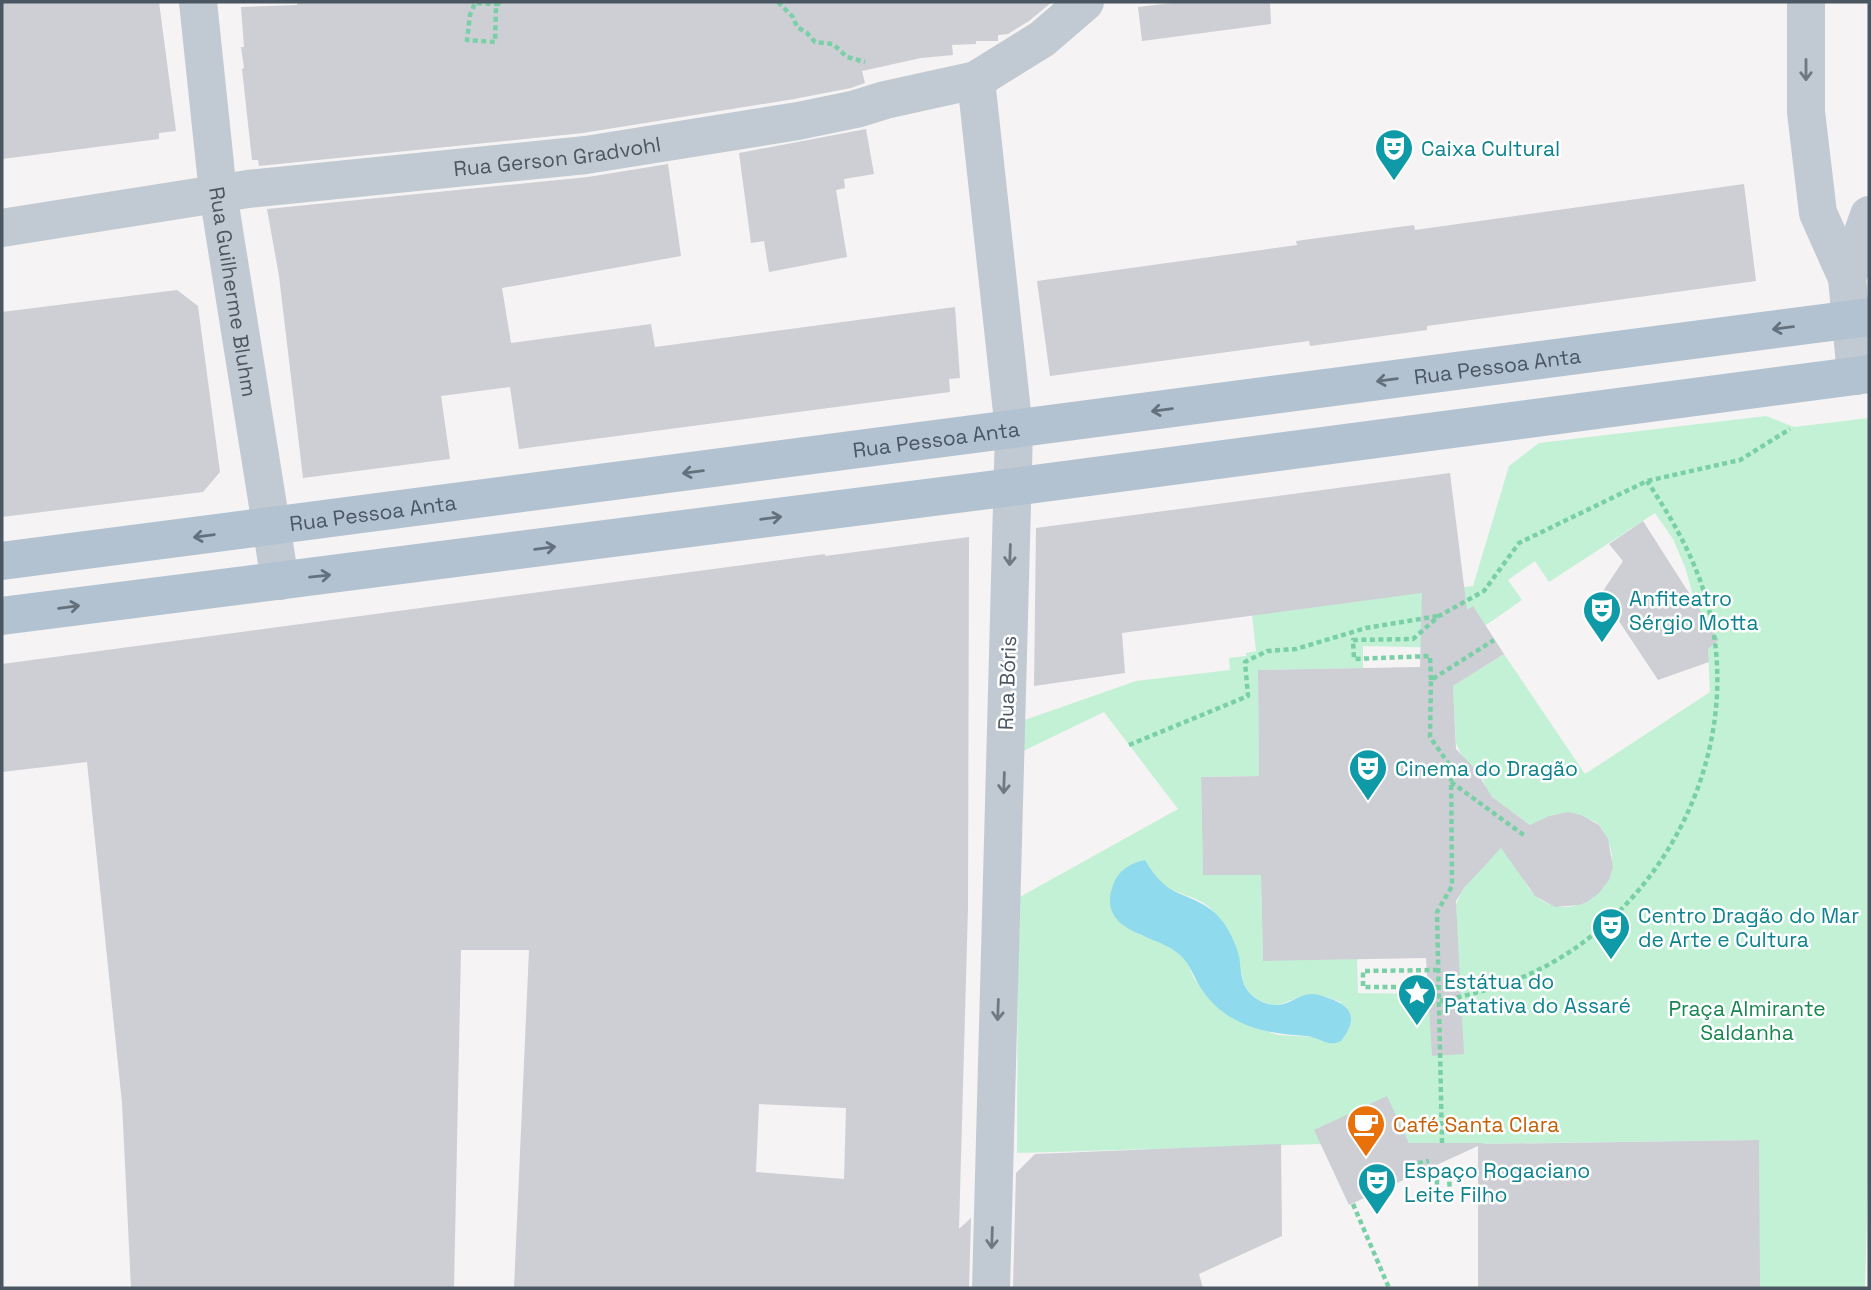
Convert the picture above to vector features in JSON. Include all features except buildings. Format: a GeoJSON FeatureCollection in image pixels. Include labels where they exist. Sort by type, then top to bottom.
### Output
{"type":"FeatureCollection","features":[{"type":"Feature","properties":{"kind":"main road","name":"Rua Pessoa Anta"},"geometry":{"type":"LineString","coordinates":[[2,561],[1860,318]]}},
{"type":"Feature","properties":{"kind":"main road"},"geometry":{"type":"LineString","coordinates":[[2,616],[1862,375]]}},
{"type":"Feature","properties":{"kind":"street","name":"Rua Guilherme Bluhm"},"geometry":{"type":"LineString","coordinates":[[198,2],[218,193],[280,581]]}},
{"type":"Feature","properties":{"kind":"street","name":"Rua Gerson Gradvohl"},"geometry":{"type":"LineString","coordinates":[[2,228],[218,193],[586,155],[856,109],[976,80],[1042,39],[1085,2]]}},
{"type":"Feature","properties":{"kind":"street"},"geometry":{"type":"LineString","coordinates":[[1806,2],[1806,111],[1818,213],[1847,278],[1860,318],[1862,375]]}},
{"type":"Feature","properties":{"kind":"street","name":"Rua Bóris"},"geometry":{"type":"LineString","coordinates":[[976,80],[1014,430],[991,1288]]}},
{"type":"Feature","properties":{"kind":"street"},"geometry":{"type":"LineString","coordinates":[[1847,278],[1869,215]]}},
{"type":"Feature","properties":{"kind":"path"},"geometry":{"type":"LineString","coordinates":[[778,2],[793,17],[797,27],[815,41],[833,44],[847,57],[865,62],[885,100]]}},
{"type":"Feature","properties":{"kind":"path"},"geometry":{"type":"LineString","coordinates":[[475,3],[499,3],[496,8],[495,41],[467,40],[470,15],[475,3]]}},
{"type":"Feature","properties":{"kind":"path"},"geometry":{"type":"LineString","coordinates":[[1443,1143],[1437,912],[1452,886],[1451,767],[1430,737],[1430,656],[1354,659],[1353,640],[1413,639],[1439,616],[1484,591],[1519,543],[1647,481],[1740,460],[1793,427]]}},
{"type":"Feature","properties":{"kind":"path"},"geometry":{"type":"LineString","coordinates":[[1440,1001],[1479,993],[1518,980],[1555,961],[1588,939],[1622,910],[1647,882],[1670,848],[1690,810],[1706,764],[1714,726],[1717,683],[1714,640],[1706,597],[1691,556],[1671,517],[1647,481]]}},
{"type":"Feature","properties":{"kind":"path"},"geometry":{"type":"LineString","coordinates":[[1129,745],[1248,696],[1245,662],[1267,651],[1296,649],[1366,628],[1439,616]]}},
{"type":"Feature","properties":{"kind":"path"},"geometry":{"type":"LineString","coordinates":[[1431,680],[1494,640]]}},
{"type":"Feature","properties":{"kind":"path"},"geometry":{"type":"LineString","coordinates":[[1451,781],[1525,836]]}},
{"type":"Feature","properties":{"kind":"path"},"geometry":{"type":"LineString","coordinates":[[1438,970],[1363,971],[1363,987],[1439,987]]}},
{"type":"Feature","properties":{"kind":"path"},"geometry":{"type":"LineString","coordinates":[[1418,1163],[1429,1161]]}},
{"type":"Feature","properties":{"kind":"path"},"geometry":{"type":"LineString","coordinates":[[1437,1171],[1437,1193],[1450,1194],[1449,1176]]}},
{"type":"Feature","properties":{"kind":"path"},"geometry":{"type":"LineString","coordinates":[[1353,1204],[1390,1288]]}},
{"type":"Feature","properties":{"kind":"green space","name":"Praça Almirante Saldanha"},"geometry":{"type":"Polygon","coordinates":[[[1766,416],[1794,427],[1869,418],[1869,1142],[1865,1288],[1759,1288],[1759,1140],[1409,1143],[1387,1097],[1315,1130],[1321,1144],[1017,1153],[1018,898],[1178,809],[1104,712],[1019,753],[1019,722],[1136,681],[1230,670],[1229,658],[1246,656],[1246,653],[1256,651],[1252,615],[1473,586],[1509,466],[1539,443],[1766,416]],[[1655,513],[1549,582],[1535,561],[1508,580],[1522,600],[1453,648],[1363,646],[1363,668],[1258,670],[1259,776],[1201,777],[1203,875],[1261,875],[1263,960],[1357,959],[1358,993],[1428,994],[1429,1011],[1461,1010],[1456,905],[1461,892],[1482,867],[1492,824],[1531,891],[1551,905],[1566,907],[1581,904],[1594,897],[1604,886],[1610,873],[1612,857],[1608,841],[1597,823],[1562,813],[1532,826],[1489,795],[1483,780],[1461,754],[1456,743],[1453,686],[1504,654],[1585,774],[1710,692],[1708,649],[1685,567],[1673,539],[1655,513]],[[1145,860],[1140,935],[1154,939],[1177,952],[1186,960],[1205,994],[1237,1021],[1278,1035],[1313,1037],[1323,1042],[1341,1002],[1310,995],[1273,1005],[1253,996],[1244,982],[1235,948],[1213,911],[1200,901],[1165,885],[1145,860]]]}},
{"type":"Feature","properties":{"kind":"water"},"geometry":{"type":"Polygon","coordinates":[[[1145,860],[1165,885],[1207,907],[1223,922],[1236,947],[1245,985],[1251,995],[1266,1004],[1277,1005],[1314,994],[1336,1001],[1348,1009],[1350,1026],[1341,1041],[1327,1043],[1311,1037],[1276,1033],[1235,1020],[1212,1002],[1179,954],[1120,922],[1113,913],[1110,901],[1113,885],[1118,875],[1126,868],[1145,860]]]}},
{"type":"Feature","properties":{"kind":"place","name":"Caixa Cultural"},"geometry":{"type":"Point","coordinates":[1394,182]}},
{"type":"Feature","properties":{"kind":"place","name":"Anfiteatro Sérgio Motta"},"geometry":{"type":"Point","coordinates":[1602,644]}},
{"type":"Feature","properties":{"kind":"place","name":"Cinema do Dragão"},"geometry":{"type":"Point","coordinates":[1368,802]}},
{"type":"Feature","properties":{"kind":"place","name":"Centro Dragão do Mar de Arte e Cultura"},"geometry":{"type":"Point","coordinates":[1611,961]}},
{"type":"Feature","properties":{"kind":"place","name":"Estátua do Patativa do Assaré"},"geometry":{"type":"Point","coordinates":[1417,1027]}},
{"type":"Feature","properties":{"kind":"place","name":"Café Santa Clara"},"geometry":{"type":"Point","coordinates":[1366,1158]}},
{"type":"Feature","properties":{"kind":"place","name":"Espaço Rogaciano Leite Filho"},"geometry":{"type":"Point","coordinates":[1377,1216]}}]}
